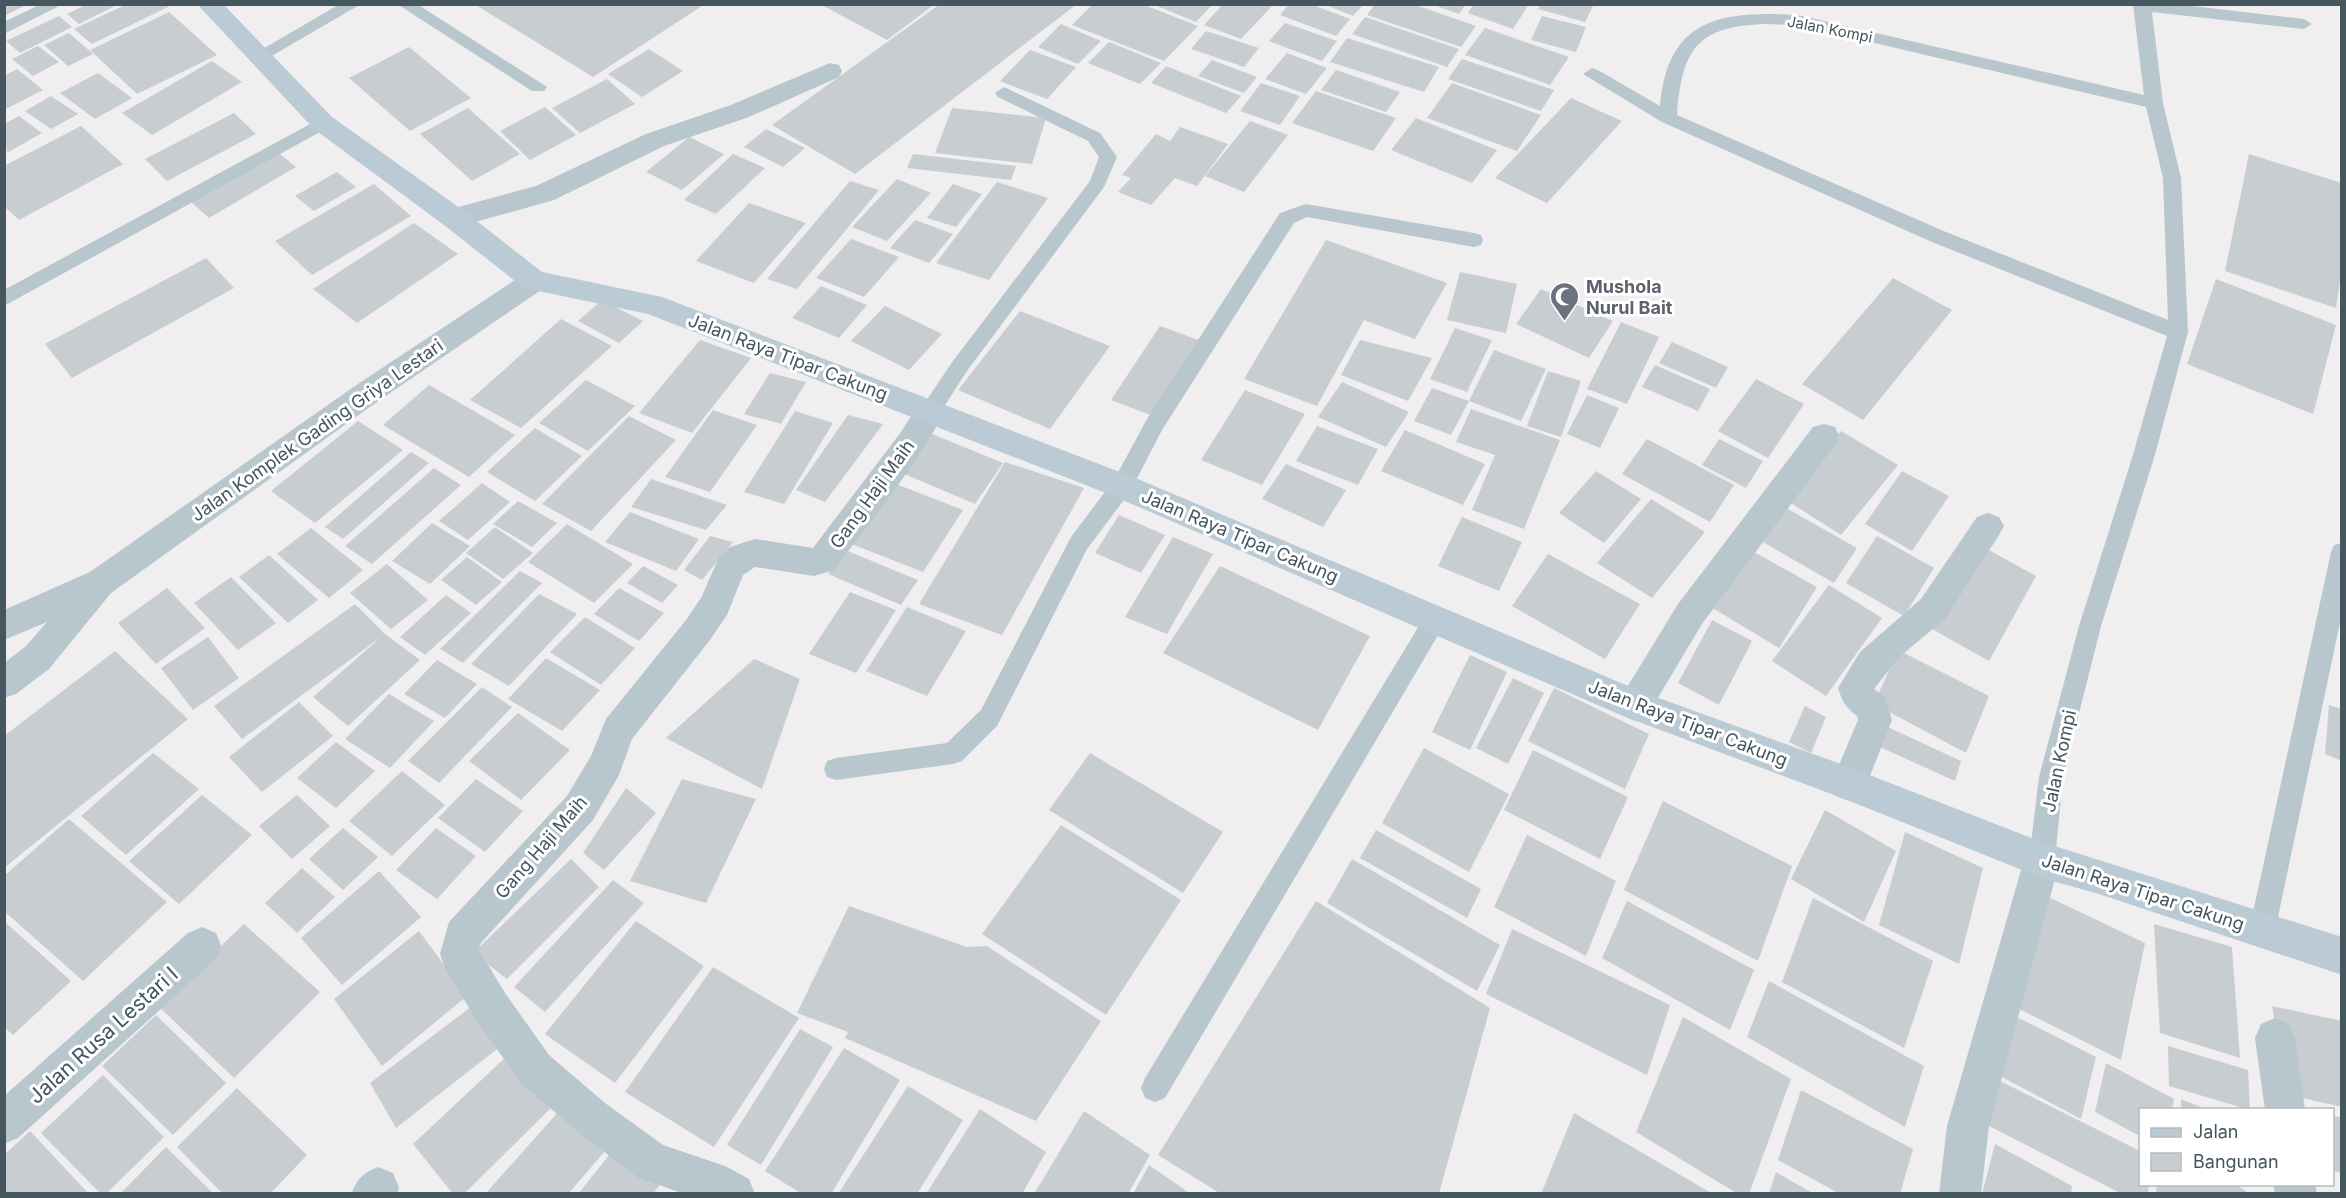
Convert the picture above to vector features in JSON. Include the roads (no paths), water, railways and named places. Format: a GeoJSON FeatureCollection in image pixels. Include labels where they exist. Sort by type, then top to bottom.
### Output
{"type":"FeatureCollection","features":[{"type":"Feature","properties":{"kind":"street","name":"Jalan Raya Tipar Cakung"},"geometry":{"type":"LineString","coordinates":[[209,4],[257,57],[323,123],[454,218],[534,281],[652,304],[1122,486],[1436,618],[1635,705],[1849,784],[2042,861],[2098,876],[2342,956]]}},
{"type":"Feature","properties":{"kind":"street"},"geometry":{"type":"LineString","coordinates":[[454,218],[545,193],[655,140],[740,111],[830,71]]}},
{"type":"Feature","properties":{"kind":"street","name":"Jalan Komplek Gading Griya Lestari"},"geometry":{"type":"LineString","coordinates":[[4,626],[102,582],[363,396],[534,281]]}},
{"type":"Feature","properties":{"kind":"street","name":"Gang Haji Maih"},"geometry":{"type":"LineString","coordinates":[[734,1194],[710,1181],[651,1162],[591,1117],[535,1069],[491,1007],[459,954],[462,935],[528,867],[580,808],[606,763],[618,730],[698,630],[715,605],[730,567],[741,557],[755,553],[814,562],[824,560],[912,441],[929,413]]}},
{"type":"Feature","properties":{"kind":"street"},"geometry":{"type":"LineString","coordinates":[[1635,705],[1690,614],[1769,506],[1824,436]]}},
{"type":"Feature","properties":{"kind":"street"},"geometry":{"type":"LineString","coordinates":[[1849,784],[1875,720],[1873,708],[1858,697],[1856,688],[1872,663],[1886,648],[1933,609],[1988,526]]}},
{"type":"Feature","properties":{"kind":"street","name":"Jalan Komplek Gading Griya Lestari"},"geometry":{"type":"LineString","coordinates":[[4,683],[37,658],[102,582]]}},
{"type":"Feature","properties":{"kind":"street","name":"Jalan Kompi"},"geometry":{"type":"LineString","coordinates":[[1960,1194],[1968,1126],[2042,861]]}},
{"type":"Feature","properties":{"kind":"street","name":"Jalan Rusa Lestari I"},"geometry":{"type":"LineString","coordinates":[[4,1124],[202,946]]}},
{"type":"Feature","properties":{"kind":"street"},"geometry":{"type":"LineString","coordinates":[[2275,1038],[2285,1108]]}},
{"type":"Feature","properties":{"kind":"lane"},"geometry":{"type":"LineString","coordinates":[[4,29],[55,4]]}},
{"type":"Feature","properties":{"kind":"lane"},"geometry":{"type":"LineString","coordinates":[[257,57],[353,4]]}},
{"type":"Feature","properties":{"kind":"lane"},"geometry":{"type":"LineString","coordinates":[[405,4],[538,87]]}},
{"type":"Feature","properties":{"kind":"lane"},"geometry":{"type":"LineString","coordinates":[[2154,103],[2142,5],[2304,24]]}},
{"type":"Feature","properties":{"kind":"lane","name":"Jalan Kompi"},"geometry":{"type":"LineString","coordinates":[[1668,118],[1672,78],[1681,54],[1695,40],[1717,25],[1753,18],[1798,20],[2154,103],[2172,178],[2178,332],[2143,458],[2090,626],[2054,765],[2042,861]]}},
{"type":"Feature","properties":{"kind":"lane"},"geometry":{"type":"LineString","coordinates":[[1592,74],[1668,118],[1939,237],[2178,332]]}},
{"type":"Feature","properties":{"kind":"lane"},"geometry":{"type":"LineString","coordinates":[[929,413],[960,366],[1098,183],[1107,157],[1094,137],[1004,93]]}},
{"type":"Feature","properties":{"kind":"lane"},"geometry":{"type":"LineString","coordinates":[[4,299],[323,123]]}},
{"type":"Feature","properties":{"kind":"lane"},"geometry":{"type":"LineString","coordinates":[[836,769],[953,753],[989,718],[1079,543],[1122,486],[1154,425],[1287,218],[1306,210],[1474,240]]}},
{"type":"Feature","properties":{"kind":"lane"},"geometry":{"type":"LineString","coordinates":[[2262,931],[2334,636],[2342,552]]}},
{"type":"Feature","properties":{"kind":"lane"},"geometry":{"type":"LineString","coordinates":[[1155,1088],[1436,618]]}},
{"type":"Feature","properties":{"kind":"place","name":"Mushola Nurul Bait"},"geometry":{"type":"Point","coordinates":[1565,322]}}]}
